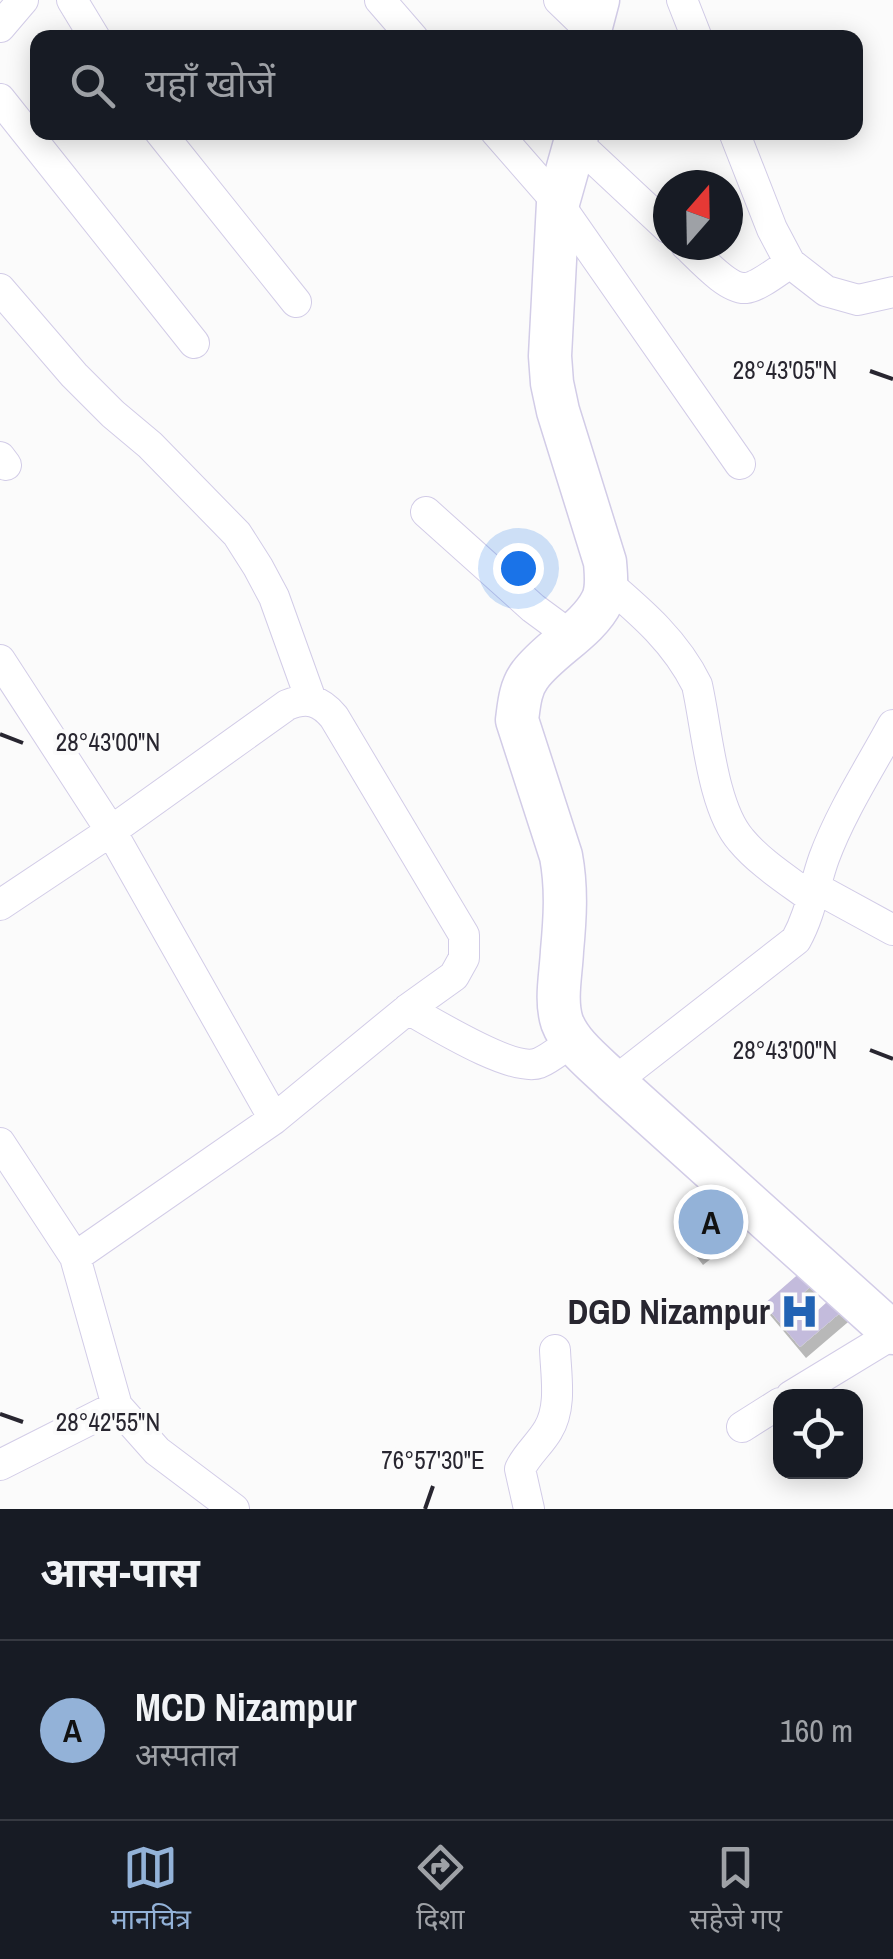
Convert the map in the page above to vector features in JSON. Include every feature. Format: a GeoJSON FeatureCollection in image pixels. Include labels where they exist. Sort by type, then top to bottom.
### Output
{"type":"FeatureCollection","features":[{"type":"Feature","properties":{"kind":"street"},"geometry":{"type":"LineString","coordinates":[[0,27],[24,0]]}},
{"type":"Feature","properties":{"kind":"street"},"geometry":{"type":"LineString","coordinates":[[72,0],[91,30]]}},
{"type":"Feature","properties":{"kind":"street"},"geometry":{"type":"LineString","coordinates":[[559,0],[592,22]]}},
{"type":"Feature","properties":{"kind":"street"},"geometry":{"type":"LineString","coordinates":[[682,0],[694,30]]}},
{"type":"Feature","properties":{"kind":"street"},"geometry":{"type":"LineString","coordinates":[[0,99],[30,137]]}},
{"type":"Feature","properties":{"kind":"street"},"geometry":{"type":"LineString","coordinates":[[33,140],[194,343]]}},
{"type":"Feature","properties":{"kind":"street"},"geometry":{"type":"LineString","coordinates":[[166,140],[296,302]]}},
{"type":"Feature","properties":{"kind":"street"},"geometry":{"type":"LineString","coordinates":[[503,140],[558,203],[740,464]]}},
{"type":"Feature","properties":{"kind":"street"},"geometry":{"type":"LineString","coordinates":[[576,140],[558,203],[550,356],[558,411],[605,562],[607,583],[602,601],[530,676],[520,697],[517,720],[562,856],[562,1021],[573,1041],[614,1082],[893,1333],[802,1389]]}},
{"type":"Feature","properties":{"kind":"street"},"geometry":{"type":"LineString","coordinates":[[580,140],[653,213]]}},
{"type":"Feature","properties":{"kind":"street"},"geometry":{"type":"LineString","coordinates":[[737,140],[772,229],[790,263],[826,291],[858,300],[893,292]]}},
{"type":"Feature","properties":{"kind":"street"},"geometry":{"type":"LineString","coordinates":[[702,260],[721,278],[744,289],[790,263]]}},
{"type":"Feature","properties":{"kind":"street"},"geometry":{"type":"LineString","coordinates":[[0,288],[112,414],[150,445],[237,534],[274,596],[311,700]]}},
{"type":"Feature","properties":{"kind":"street"},"geometry":{"type":"LineString","coordinates":[[426,512],[533,608],[571,636]]}},
{"type":"Feature","properties":{"kind":"street"},"geometry":{"type":"LineString","coordinates":[[607,583],[653,624],[687,665],[697,685],[726,818],[739,839],[754,854],[814,893],[893,930]]}},
{"type":"Feature","properties":{"kind":"street"},"geometry":{"type":"LineString","coordinates":[[0,660],[111,831],[274,1119]]}},
{"type":"Feature","properties":{"kind":"street"},"geometry":{"type":"LineString","coordinates":[[0,905],[287,705],[311,700],[325,706],[334,717],[464,935],[464,958],[454,976],[274,1119],[75,1258]]}},
{"type":"Feature","properties":{"kind":"street"},"geometry":{"type":"LineString","coordinates":[[614,1082],[796,940],[807,920],[838,824],[893,725]]}},
{"type":"Feature","properties":{"kind":"street"},"geometry":{"type":"LineString","coordinates":[[408,1009],[495,1056],[516,1063],[536,1064],[573,1041]]}},
{"type":"Feature","properties":{"kind":"street"},"geometry":{"type":"LineString","coordinates":[[0,1143],[75,1258],[117,1406],[157,1451],[234,1509]]}},
{"type":"Feature","properties":{"kind":"street"},"geometry":{"type":"LineString","coordinates":[[529,1509],[520,1469],[556,1413],[555,1350]]}},
{"type":"Feature","properties":{"kind":"street"},"geometry":{"type":"LineString","coordinates":[[0,1465],[117,1406]]}},
{"type":"Feature","properties":{"kind":"street"},"geometry":{"type":"LineString","coordinates":[[742,1427],[773,1407]]}},
{"type":"Feature","properties":{"kind":"building"},"geometry":{"type":"Polygon","coordinates":[[[714,1196],[736,1223],[697,1254],[676,1227],[714,1196]]]}},
{"type":"Feature","properties":{"kind":"building"},"geometry":{"type":"Polygon","coordinates":[[[810,1264],[821,1277],[802,1294],[817,1311],[837,1293],[848,1306],[800,1347],[764,1304],[810,1264]]]}},
{"type":"Feature","properties":{"kind":"place","name":"MCD Nizampur"},"geometry":{"type":"Point","coordinates":[711,1222]}},
{"type":"Feature","properties":{"kind":"place","name":"DGD Nizampur"},"geometry":{"type":"Point","coordinates":[800,1312]}}]}
